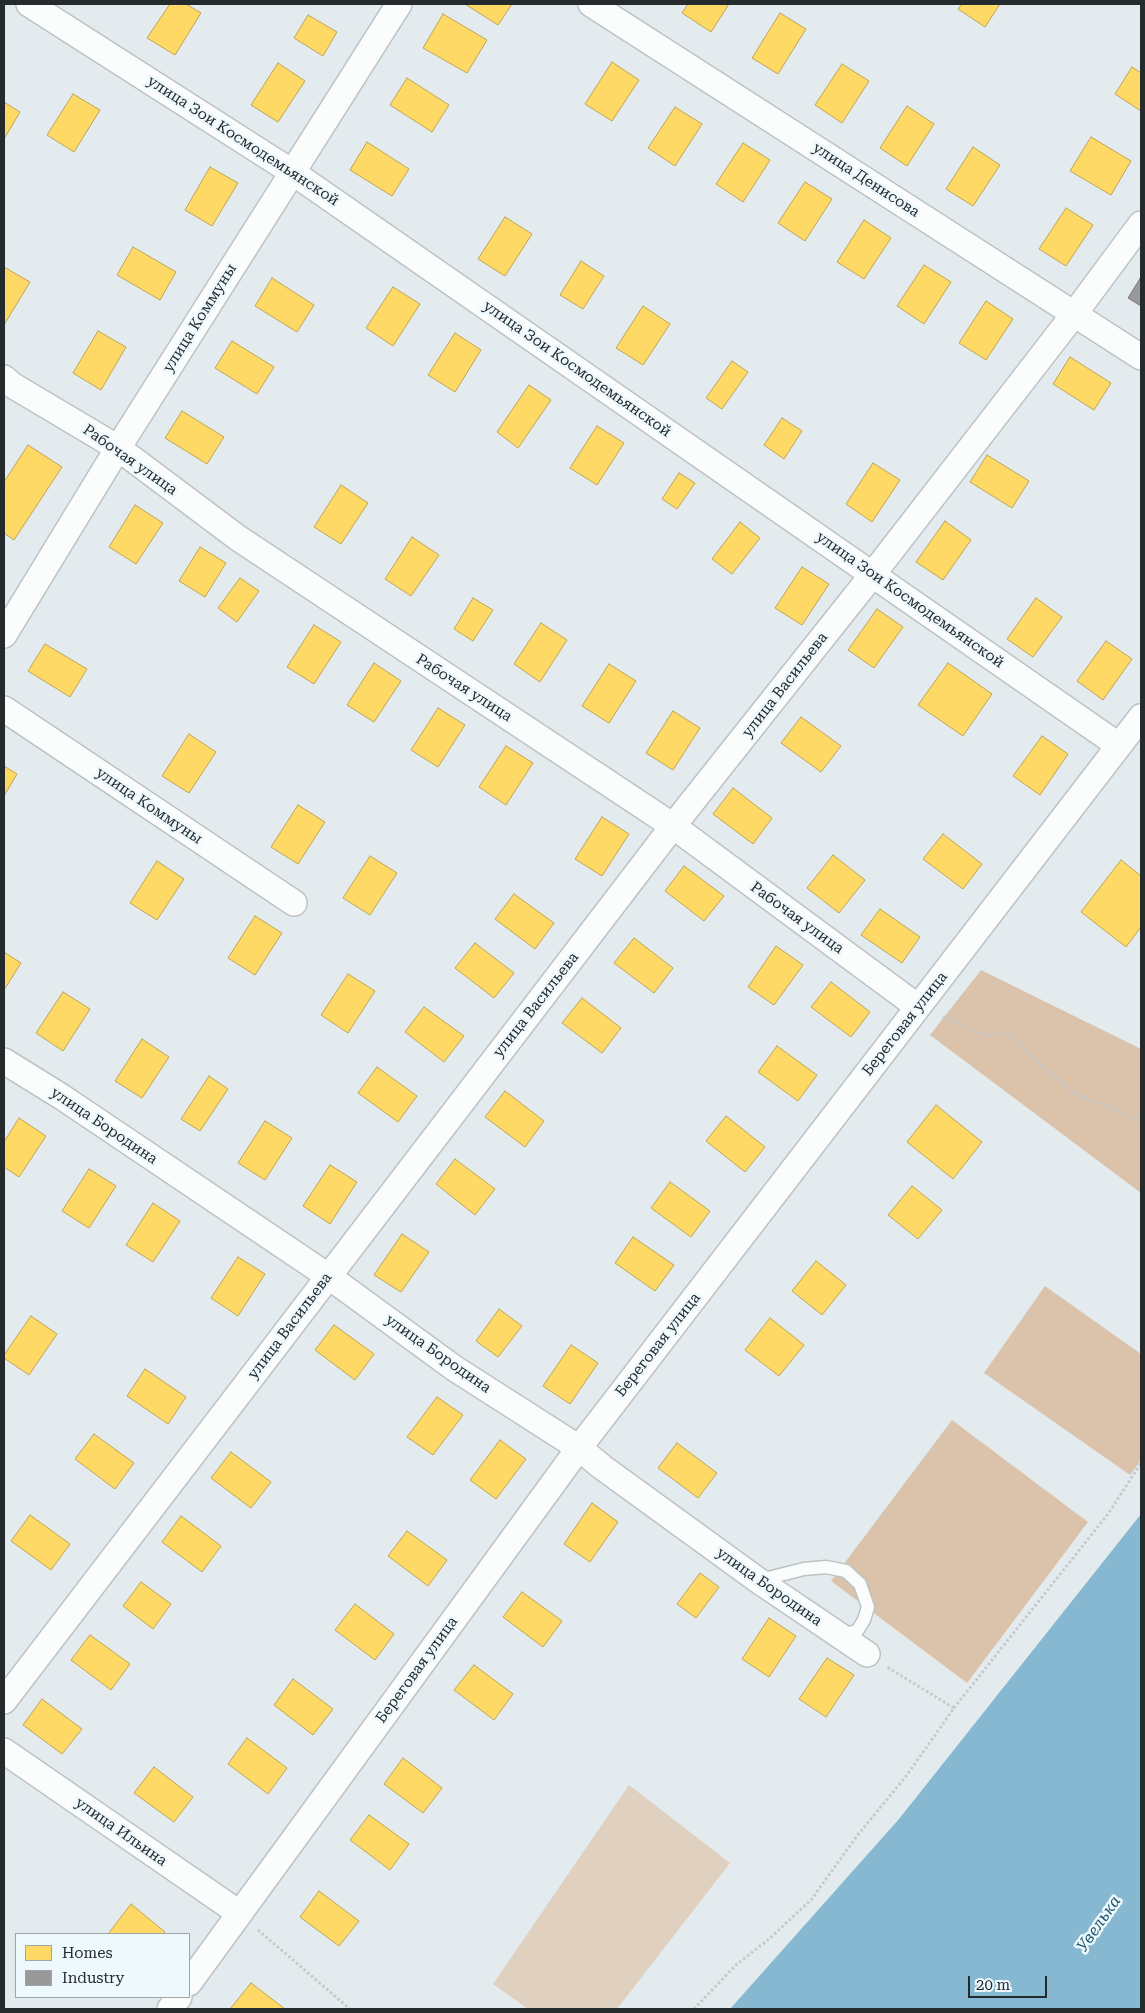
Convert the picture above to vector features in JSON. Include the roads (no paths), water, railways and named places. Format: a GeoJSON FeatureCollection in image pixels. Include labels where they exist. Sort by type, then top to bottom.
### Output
{"type":"FeatureCollection","features":[{"type":"Feature","properties":{"kind":"street","name":"улица Зои Космодемьянской"},"geometry":{"type":"LineString","coordinates":[[29,4],[292,172],[1118,745]]}},
{"type":"Feature","properties":{"kind":"street","name":"улица Коммуны"},"geometry":{"type":"LineString","coordinates":[[4,635],[118,448],[399,4]]}},
{"type":"Feature","properties":{"kind":"street","name":"улица Денисова"},"geometry":{"type":"LineString","coordinates":[[591,4],[1141,357]]}},
{"type":"Feature","properties":{"kind":"street","name":"улица Васильева"},"geometry":{"type":"LineString","coordinates":[[4,1701],[673,826],[873,574],[1075,313],[1141,224]]}},
{"type":"Feature","properties":{"kind":"street","name":"Рабочая улица"},"geometry":{"type":"LineString","coordinates":[[4,378],[118,448],[238,538],[673,826],[918,1007]]}},
{"type":"Feature","properties":{"kind":"street","name":"улица Коммуны"},"geometry":{"type":"LineString","coordinates":[[4,709],[294,903]]}},
{"type":"Feature","properties":{"kind":"street","name":"Береговая улица"},"geometry":{"type":"LineString","coordinates":[[190,1983],[579,1448],[1141,717]]}},
{"type":"Feature","properties":{"kind":"street","name":"улица Бородина"},"geometry":{"type":"LineString","coordinates":[[4,1061],[62,1097],[328,1276],[454,1368],[579,1448],[602,1467],[759,1580],[838,1636],[867,1654]]}},
{"type":"Feature","properties":{"kind":"street","name":"улица Ильина"},"geometry":{"type":"LineString","coordinates":[[4,1751],[239,1913]]}},
{"type":"Feature","properties":{"kind":"street"},"geometry":{"type":"LineString","coordinates":[[170,2009],[178,1998]]}},
{"type":"Feature","properties":{"kind":"lane"},"geometry":{"type":"LineString","coordinates":[[759,1580],[804,1569],[826,1567],[846,1571],[860,1584],[868,1606],[864,1620],[857,1631],[838,1636]]}},
{"type":"Feature","properties":{"kind":"water","name":"Увелька"},"geometry":{"type":"Polygon","coordinates":[[[1141,1514],[1141,2009],[730,2009],[899,1819],[1141,1514]]]}}]}
